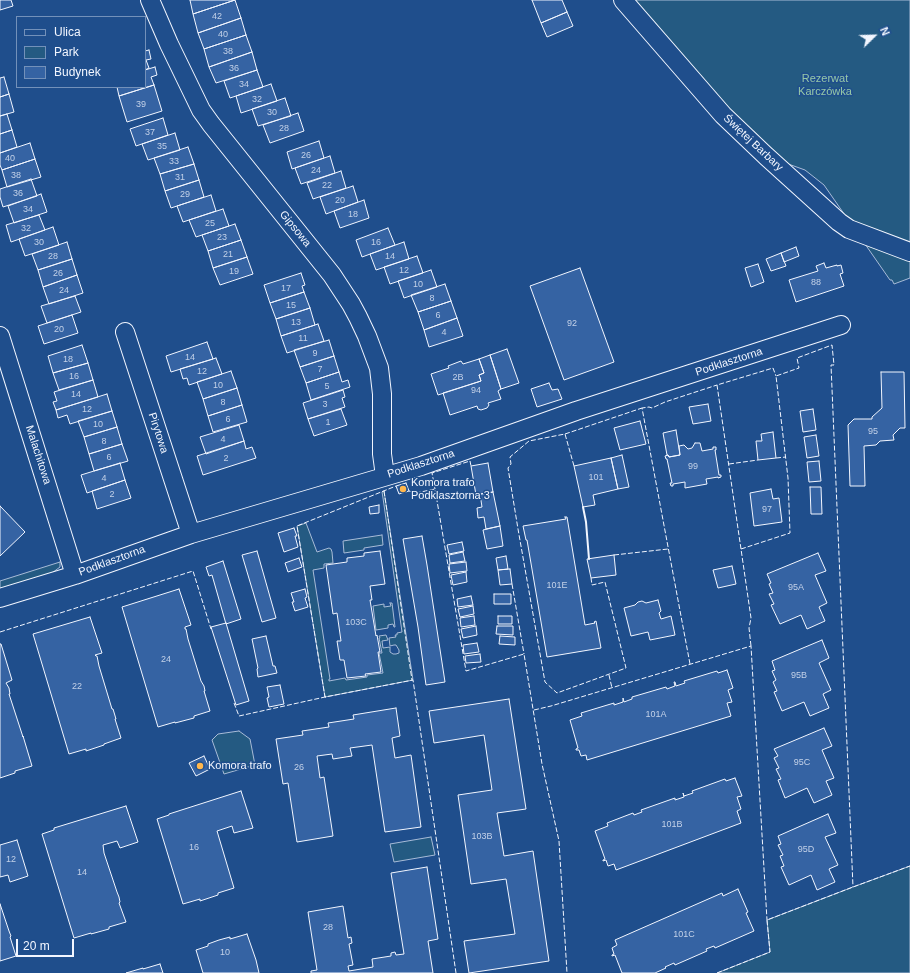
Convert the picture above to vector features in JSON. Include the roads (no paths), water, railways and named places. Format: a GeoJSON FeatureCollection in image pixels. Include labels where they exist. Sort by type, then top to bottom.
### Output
{"type":"FeatureCollection","features":[{"type":"Feature","properties":{"kind":"street","name":"Gipsowa"},"geometry":{"type":"LineString","coordinates":[[150,0],[169,44],[201,110],[332,275],[358,316],[376,360],[381,382],[382,454],[385,476]]}},
{"type":"Feature","properties":{"kind":"street","name":"Świętej Barbary"},"geometry":{"type":"LineString","coordinates":[[623,0],[723,115],[839,222],[850,229],[910,252]]}},
{"type":"Feature","properties":{"kind":"street","name":"Podklasztorna"},"geometry":{"type":"LineString","coordinates":[[0,598],[75,575],[191,534],[420,466],[576,411],[841,326]]}},
{"type":"Feature","properties":{"kind":"street","name":"Pirytowa"},"geometry":{"type":"LineString","coordinates":[[125,332],[191,534]]}},
{"type":"Feature","properties":{"kind":"street","name":"Malachitowa"},"geometry":{"type":"LineString","coordinates":[[0,336],[75,575]]}},
{"type":"Feature","properties":{"kind":"place","name":"Komora trafo Podklasztorna 3"},"geometry":{"type":"Point","coordinates":[403,489]}},
{"type":"Feature","properties":{"kind":"place","name":"Komora trafo"},"geometry":{"type":"Point","coordinates":[200,766]}},
{"type":"Feature","properties":{"kind":"park label","name":"Rezerwat Karczówka"},"geometry":{"type":"Point","coordinates":[825,85]}}]}
